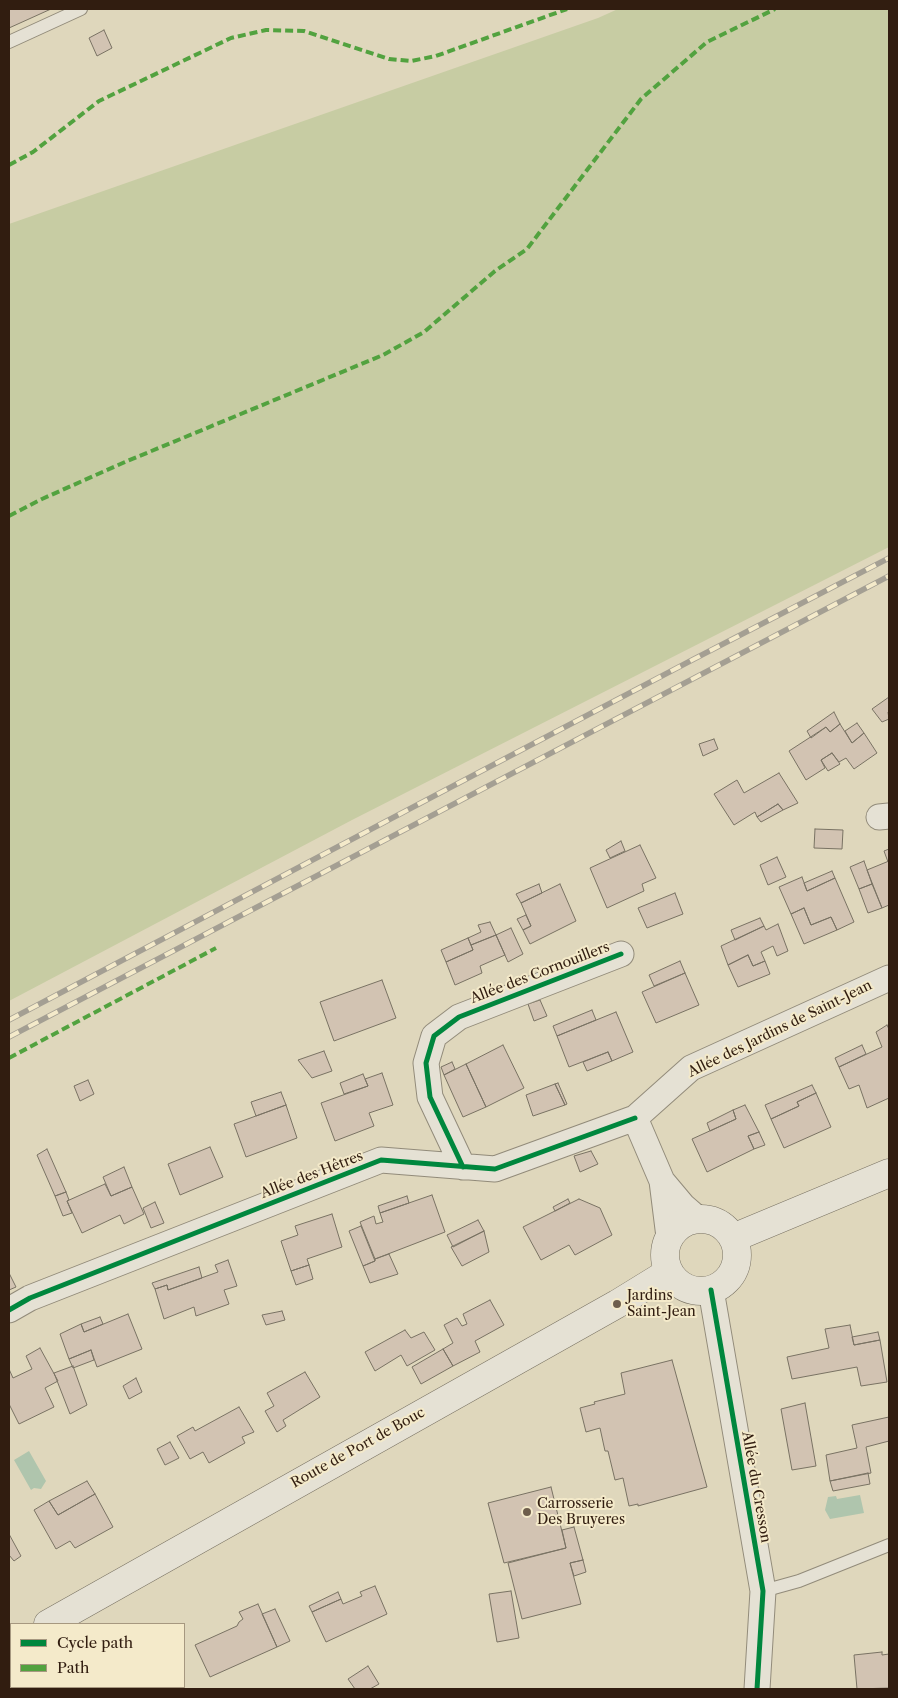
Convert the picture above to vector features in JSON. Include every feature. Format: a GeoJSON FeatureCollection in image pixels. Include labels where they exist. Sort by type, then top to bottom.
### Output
{"type":"FeatureCollection","features":[{"type":"Feature","properties":{"kind":"main road"},"geometry":{"type":"LineString","coordinates":[[733,1238],[889,1173]]}},
{"type":"Feature","properties":{"kind":"main road"},"geometry":{"type":"LineString","coordinates":[[698,1219],[708,1220],[718,1223],[733,1238],[737,1258],[729,1278],[721,1285],[711,1290],[699,1292],[676,1282],[669,1272],[665,1255],[669,1237],[682,1225],[698,1219]]}},
{"type":"Feature","properties":{"kind":"main road","name":"Route de Port de Bouc"},"geometry":{"type":"LineString","coordinates":[[50,1623],[596,1316],[669,1272]]}},
{"type":"Feature","properties":{"kind":"street","name":"Allée des Cornouillers"},"geometry":{"type":"LineString","coordinates":[[463,1167],[430,1097],[426,1063],[434,1036],[459,1017],[621,954]]}},
{"type":"Feature","properties":{"kind":"street","name":"Allée des Jardins de Saint-Jean"},"geometry":{"type":"LineString","coordinates":[[635,1118],[691,1068],[889,978]]}},
{"type":"Feature","properties":{"kind":"street","name":"Allée des Hêtres"},"geometry":{"type":"LineString","coordinates":[[9,1310],[30,1298],[381,1160],[495,1169],[635,1118]]}},
{"type":"Feature","properties":{"kind":"street"},"geometry":{"type":"LineString","coordinates":[[635,1118],[662,1181],[669,1237]]}},
{"type":"Feature","properties":{"kind":"street"},"geometry":{"type":"LineString","coordinates":[[662,1181],[683,1206],[698,1219]]}},
{"type":"Feature","properties":{"kind":"street","name":"Allée du Cresson"},"geometry":{"type":"LineString","coordinates":[[711,1290],[763,1591],[757,1689]]}},
{"type":"Feature","properties":{"kind":"lane"},"geometry":{"type":"LineString","coordinates":[[9,42],[81,9]]}},
{"type":"Feature","properties":{"kind":"lane"},"geometry":{"type":"LineString","coordinates":[[763,1591],[799,1581],[889,1545]]}},
{"type":"Feature","properties":{"kind":"shaded area"},"geometry":{"type":"Polygon","coordinates":[[[618,9],[889,9],[889,547],[352,820],[9,1001],[9,224],[598,18],[618,9]]]}},
{"type":"Feature","properties":{"kind":"shaded area"},"geometry":{"type":"Polygon","coordinates":[[[29,1451],[46,1481],[41,1489],[34,1488],[31,1490],[14,1460],[29,1451]]]}},
{"type":"Feature","properties":{"kind":"shaded area"},"geometry":{"type":"Polygon","coordinates":[[[860,1495],[864,1513],[830,1519],[825,1510],[828,1497],[836,1496],[837,1499],[860,1495]]]}},
{"type":"Feature","properties":{"kind":"building"},"geometry":{"type":"Polygon","coordinates":[[[9,9],[51,9],[9,28],[9,9]]]}},
{"type":"Feature","properties":{"kind":"building"},"geometry":{"type":"Polygon","coordinates":[[[104,30],[112,48],[97,56],[89,38],[104,30]]]}},
{"type":"Feature","properties":{"kind":"building"},"geometry":{"type":"Polygon","coordinates":[[[889,697],[889,719],[882,722],[872,709],[889,697]]]}},
{"type":"Feature","properties":{"kind":"building"},"geometry":{"type":"Polygon","coordinates":[[[834,712],[840,724],[830,732],[826,727],[811,738],[807,731],[834,712]]]}},
{"type":"Feature","properties":{"kind":"building"},"geometry":{"type":"Polygon","coordinates":[[[857,723],[864,733],[852,743],[845,731],[857,723]]]}},
{"type":"Feature","properties":{"kind":"building"},"geometry":{"type":"Polygon","coordinates":[[[840,724],[852,743],[864,733],[877,753],[854,769],[846,758],[839,762],[832,753],[821,760],[825,768],[806,780],[789,751],[826,727],[830,732],[840,724]]]}},
{"type":"Feature","properties":{"kind":"building"},"geometry":{"type":"Polygon","coordinates":[[[714,739],[718,749],[703,756],[699,744],[714,739]]]}},
{"type":"Feature","properties":{"kind":"building"},"geometry":{"type":"Polygon","coordinates":[[[832,753],[840,764],[828,771],[821,760],[832,753]]]}},
{"type":"Feature","properties":{"kind":"building"},"geometry":{"type":"Polygon","coordinates":[[[779,773],[798,803],[783,810],[778,804],[757,817],[755,812],[734,825],[714,794],[737,780],[744,793],[779,773]]]}},
{"type":"Feature","properties":{"kind":"building"},"geometry":{"type":"Polygon","coordinates":[[[778,804],[783,810],[761,822],[757,817],[778,804]]]}},
{"type":"Feature","properties":{"kind":"building"},"geometry":{"type":"Polygon","coordinates":[[[815,829],[843,830],[842,849],[814,848],[815,829]]]}},
{"type":"Feature","properties":{"kind":"building"},"geometry":{"type":"Polygon","coordinates":[[[621,841],[625,851],[610,858],[606,850],[621,841]]]}},
{"type":"Feature","properties":{"kind":"building"},"geometry":{"type":"Polygon","coordinates":[[[640,845],[656,878],[642,884],[644,891],[607,908],[590,868],[640,845]]]}},
{"type":"Feature","properties":{"kind":"building"},"geometry":{"type":"Polygon","coordinates":[[[889,849],[889,861],[888,862],[884,851],[889,849]]]}},
{"type":"Feature","properties":{"kind":"building"},"geometry":{"type":"Polygon","coordinates":[[[777,857],[786,877],[768,885],[760,865],[777,857]]]}},
{"type":"Feature","properties":{"kind":"building"},"geometry":{"type":"Polygon","coordinates":[[[864,861],[872,884],[859,889],[850,867],[864,861]]]}},
{"type":"Feature","properties":{"kind":"building"},"geometry":{"type":"Polygon","coordinates":[[[889,861],[889,905],[882,908],[867,870],[889,861]]]}},
{"type":"Feature","properties":{"kind":"building"},"geometry":{"type":"Polygon","coordinates":[[[832,871],[835,878],[807,891],[804,883],[832,871]]]}},
{"type":"Feature","properties":{"kind":"building"},"geometry":{"type":"Polygon","coordinates":[[[802,877],[807,891],[835,878],[854,922],[837,930],[831,917],[811,925],[804,908],[791,914],[779,887],[802,877]]]}},
{"type":"Feature","properties":{"kind":"building"},"geometry":{"type":"Polygon","coordinates":[[[539,884],[542,893],[521,903],[516,894],[539,884]]]}},
{"type":"Feature","properties":{"kind":"building"},"geometry":{"type":"Polygon","coordinates":[[[560,884],[576,921],[530,944],[523,930],[531,926],[521,903],[560,884]]]}},
{"type":"Feature","properties":{"kind":"building"},"geometry":{"type":"Polygon","coordinates":[[[872,884],[882,908],[868,913],[859,889],[872,884]]]}},
{"type":"Feature","properties":{"kind":"building"},"geometry":{"type":"Polygon","coordinates":[[[675,893],[683,914],[647,928],[638,908],[675,893]]]}},
{"type":"Feature","properties":{"kind":"building"},"geometry":{"type":"Polygon","coordinates":[[[804,908],[811,925],[831,917],[837,930],[804,944],[791,914],[804,908]]]}},
{"type":"Feature","properties":{"kind":"building"},"geometry":{"type":"Polygon","coordinates":[[[526,915],[531,926],[523,930],[517,919],[526,915]]]}},
{"type":"Feature","properties":{"kind":"building"},"geometry":{"type":"Polygon","coordinates":[[[760,918],[764,926],[735,940],[731,930],[760,918]]]}},
{"type":"Feature","properties":{"kind":"building"},"geometry":{"type":"Polygon","coordinates":[[[490,922],[496,935],[471,945],[468,938],[481,932],[478,925],[490,922]]]}},
{"type":"Feature","properties":{"kind":"building"},"geometry":{"type":"Polygon","coordinates":[[[778,924],[788,951],[777,956],[773,946],[761,952],[765,961],[753,966],[748,955],[728,965],[721,946],[764,926],[766,930],[778,924]]]}},
{"type":"Feature","properties":{"kind":"building"},"geometry":{"type":"Polygon","coordinates":[[[511,928],[523,954],[508,962],[496,935],[511,928]]]}},
{"type":"Feature","properties":{"kind":"building"},"geometry":{"type":"Polygon","coordinates":[[[496,935],[505,955],[480,966],[482,973],[455,985],[446,962],[473,950],[471,945],[496,935]]]}},
{"type":"Feature","properties":{"kind":"building"},"geometry":{"type":"Polygon","coordinates":[[[468,938],[473,950],[446,962],[441,950],[468,938]]]}},
{"type":"Feature","properties":{"kind":"building"},"geometry":{"type":"Polygon","coordinates":[[[748,955],[753,966],[765,961],[770,974],[738,987],[728,965],[748,955]]]}},
{"type":"Feature","properties":{"kind":"building"},"geometry":{"type":"Polygon","coordinates":[[[680,961],[685,973],[654,986],[649,975],[680,961]]]}},
{"type":"Feature","properties":{"kind":"building"},"geometry":{"type":"Polygon","coordinates":[[[685,973],[699,1005],[656,1023],[642,992],[685,973]]]}},
{"type":"Feature","properties":{"kind":"building"},"geometry":{"type":"Polygon","coordinates":[[[382,980],[396,1018],[334,1041],[320,1002],[382,980]]]}},
{"type":"Feature","properties":{"kind":"building"},"geometry":{"type":"Polygon","coordinates":[[[540,1000],[547,1016],[534,1021],[528,1004],[540,1000]]]}},
{"type":"Feature","properties":{"kind":"building"},"geometry":{"type":"Polygon","coordinates":[[[592,1010],[596,1020],[557,1036],[553,1026],[592,1010]]]}},
{"type":"Feature","properties":{"kind":"building"},"geometry":{"type":"Polygon","coordinates":[[[616,1012],[633,1052],[612,1061],[608,1052],[569,1067],[557,1036],[616,1012]]]}},
{"type":"Feature","properties":{"kind":"building"},"geometry":{"type":"Polygon","coordinates":[[[887,1025],[889,1029],[889,1098],[867,1108],[859,1085],[849,1089],[839,1067],[882,1047],[876,1032],[887,1025]]]}},
{"type":"Feature","properties":{"kind":"building"},"geometry":{"type":"Polygon","coordinates":[[[503,1045],[524,1088],[486,1107],[466,1064],[503,1045]]]}},
{"type":"Feature","properties":{"kind":"building"},"geometry":{"type":"Polygon","coordinates":[[[862,1045],[866,1054],[839,1067],[835,1058],[862,1045]]]}},
{"type":"Feature","properties":{"kind":"building"},"geometry":{"type":"Polygon","coordinates":[[[324,1051],[332,1071],[312,1078],[298,1060],[324,1051]]]}},
{"type":"Feature","properties":{"kind":"building"},"geometry":{"type":"Polygon","coordinates":[[[608,1052],[612,1061],[587,1071],[583,1062],[608,1052]]]}},
{"type":"Feature","properties":{"kind":"building"},"geometry":{"type":"Polygon","coordinates":[[[452,1062],[455,1069],[444,1075],[441,1067],[452,1062]]]}},
{"type":"Feature","properties":{"kind":"building"},"geometry":{"type":"Polygon","coordinates":[[[466,1064],[486,1107],[463,1117],[444,1075],[466,1064]]]}},
{"type":"Feature","properties":{"kind":"building"},"geometry":{"type":"Polygon","coordinates":[[[382,1073],[393,1105],[369,1113],[374,1126],[335,1141],[321,1103],[368,1086],[365,1079],[382,1073]]]}},
{"type":"Feature","properties":{"kind":"building"},"geometry":{"type":"Polygon","coordinates":[[[363,1074],[368,1086],[344,1094],[340,1083],[363,1074]]]}},
{"type":"Feature","properties":{"kind":"building"},"geometry":{"type":"Polygon","coordinates":[[[88,1080],[94,1094],[80,1101],[74,1086],[88,1080]]]}},
{"type":"Feature","properties":{"kind":"building"},"geometry":{"type":"Polygon","coordinates":[[[558,1083],[567,1104],[565,1105],[555,1084],[558,1083]]]}},
{"type":"Feature","properties":{"kind":"building"},"geometry":{"type":"Polygon","coordinates":[[[555,1084],[565,1105],[533,1116],[526,1095],[555,1084]]]}},
{"type":"Feature","properties":{"kind":"building"},"geometry":{"type":"Polygon","coordinates":[[[812,1085],[816,1093],[797,1102],[799,1106],[771,1119],[765,1105],[812,1085]]]}},
{"type":"Feature","properties":{"kind":"building"},"geometry":{"type":"Polygon","coordinates":[[[281,1092],[286,1105],[256,1116],[251,1102],[281,1092]]]}},
{"type":"Feature","properties":{"kind":"building"},"geometry":{"type":"Polygon","coordinates":[[[816,1093],[831,1127],[784,1148],[771,1119],[799,1106],[797,1102],[816,1093]]]}},
{"type":"Feature","properties":{"kind":"building"},"geometry":{"type":"Polygon","coordinates":[[[286,1105],[297,1138],[246,1157],[234,1124],[286,1105]]]}},
{"type":"Feature","properties":{"kind":"building"},"geometry":{"type":"Polygon","coordinates":[[[745,1105],[759,1132],[748,1136],[754,1149],[707,1172],[692,1139],[736,1119],[733,1110],[745,1105]]]}},
{"type":"Feature","properties":{"kind":"building"},"geometry":{"type":"Polygon","coordinates":[[[733,1110],[736,1119],[710,1131],[707,1123],[733,1110]]]}},
{"type":"Feature","properties":{"kind":"building"},"geometry":{"type":"Polygon","coordinates":[[[759,1132],[765,1145],[754,1149],[748,1136],[759,1132]]]}},
{"type":"Feature","properties":{"kind":"building"},"geometry":{"type":"Polygon","coordinates":[[[210,1147],[223,1177],[180,1195],[168,1164],[210,1147]]]}},
{"type":"Feature","properties":{"kind":"building"},"geometry":{"type":"Polygon","coordinates":[[[47,1149],[66,1192],[55,1196],[37,1155],[47,1149]]]}},
{"type":"Feature","properties":{"kind":"building"},"geometry":{"type":"Polygon","coordinates":[[[591,1151],[598,1164],[580,1172],[574,1156],[591,1151]]]}},
{"type":"Feature","properties":{"kind":"building"},"geometry":{"type":"Polygon","coordinates":[[[124,1167],[132,1187],[111,1196],[103,1177],[124,1167]]]}},
{"type":"Feature","properties":{"kind":"building"},"geometry":{"type":"Polygon","coordinates":[[[105,1184],[111,1196],[132,1187],[144,1214],[124,1224],[120,1215],[82,1233],[67,1201],[105,1184]]]}},
{"type":"Feature","properties":{"kind":"building"},"geometry":{"type":"Polygon","coordinates":[[[66,1192],[69,1200],[67,1201],[72,1213],[63,1216],[55,1196],[66,1192]]]}},
{"type":"Feature","properties":{"kind":"building"},"geometry":{"type":"Polygon","coordinates":[[[432,1195],[445,1232],[375,1259],[360,1222],[374,1216],[376,1224],[383,1222],[380,1213],[432,1195]]]}},
{"type":"Feature","properties":{"kind":"building"},"geometry":{"type":"Polygon","coordinates":[[[407,1196],[409,1203],[380,1213],[378,1206],[407,1196]]]}},
{"type":"Feature","properties":{"kind":"building"},"geometry":{"type":"Polygon","coordinates":[[[568,1199],[570,1203],[555,1211],[553,1207],[568,1199]]]}},
{"type":"Feature","properties":{"kind":"building"},"geometry":{"type":"Polygon","coordinates":[[[579,1199],[600,1208],[612,1235],[575,1255],[569,1245],[541,1260],[523,1227],[579,1199]]]}},
{"type":"Feature","properties":{"kind":"building"},"geometry":{"type":"Polygon","coordinates":[[[155,1202],[164,1223],[151,1228],[143,1208],[155,1202]]]}},
{"type":"Feature","properties":{"kind":"building"},"geometry":{"type":"Polygon","coordinates":[[[332,1214],[342,1247],[307,1259],[309,1265],[291,1271],[281,1241],[298,1235],[295,1226],[332,1214]]]}},
{"type":"Feature","properties":{"kind":"building"},"geometry":{"type":"Polygon","coordinates":[[[478,1220],[484,1231],[453,1247],[447,1235],[478,1220]]]}},
{"type":"Feature","properties":{"kind":"building"},"geometry":{"type":"Polygon","coordinates":[[[361,1226],[375,1261],[363,1266],[349,1231],[361,1226]]]}},
{"type":"Feature","properties":{"kind":"building"},"geometry":{"type":"Polygon","coordinates":[[[484,1231],[489,1252],[462,1266],[451,1247],[484,1231]]]}},
{"type":"Feature","properties":{"kind":"building"},"geometry":{"type":"Polygon","coordinates":[[[389,1254],[398,1274],[370,1283],[363,1266],[389,1254]]]}},
{"type":"Feature","properties":{"kind":"building"},"geometry":{"type":"Polygon","coordinates":[[[228,1260],[237,1286],[224,1290],[229,1304],[196,1316],[194,1307],[164,1319],[155,1289],[167,1285],[168,1290],[218,1272],[215,1265],[228,1260]]]}},
{"type":"Feature","properties":{"kind":"building"},"geometry":{"type":"Polygon","coordinates":[[[309,1265],[313,1279],[296,1285],[291,1271],[309,1265]]]}},
{"type":"Feature","properties":{"kind":"building"},"geometry":{"type":"Polygon","coordinates":[[[199,1267],[202,1278],[168,1290],[167,1285],[155,1289],[152,1283],[199,1267]]]}},
{"type":"Feature","properties":{"kind":"building"},"geometry":{"type":"Polygon","coordinates":[[[9,1273],[16,1287],[9,1290],[9,1273]]]}},
{"type":"Feature","properties":{"kind":"building"},"geometry":{"type":"Polygon","coordinates":[[[490,1300],[504,1325],[475,1341],[480,1352],[453,1366],[443,1349],[453,1343],[444,1325],[457,1318],[462,1326],[467,1324],[463,1314],[490,1300]]]}},
{"type":"Feature","properties":{"kind":"building"},"geometry":{"type":"Polygon","coordinates":[[[282,1311],[285,1320],[266,1325],[262,1315],[282,1311]]]}},
{"type":"Feature","properties":{"kind":"building"},"geometry":{"type":"Polygon","coordinates":[[[128,1314],[142,1349],[97,1367],[91,1350],[69,1359],[60,1334],[81,1324],[84,1332],[128,1314]]]}},
{"type":"Feature","properties":{"kind":"building"},"geometry":{"type":"Polygon","coordinates":[[[100,1317],[103,1324],[84,1332],[81,1324],[100,1317]]]}},
{"type":"Feature","properties":{"kind":"building"},"geometry":{"type":"Polygon","coordinates":[[[850,1325],[854,1345],[880,1340],[887,1382],[861,1386],[857,1367],[792,1379],[787,1357],[829,1348],[825,1329],[850,1325]]]}},
{"type":"Feature","properties":{"kind":"building"},"geometry":{"type":"Polygon","coordinates":[[[405,1330],[411,1338],[424,1332],[435,1350],[407,1366],[401,1355],[375,1371],[365,1352],[405,1330]]]}},
{"type":"Feature","properties":{"kind":"building"},"geometry":{"type":"Polygon","coordinates":[[[878,1332],[880,1340],[854,1345],[852,1337],[878,1332]]]}},
{"type":"Feature","properties":{"kind":"building"},"geometry":{"type":"Polygon","coordinates":[[[40,1348],[58,1381],[45,1388],[54,1407],[19,1424],[9,1404],[9,1369],[13,1378],[32,1369],[26,1356],[40,1348]]]}},
{"type":"Feature","properties":{"kind":"building"},"geometry":{"type":"Polygon","coordinates":[[[443,1349],[453,1366],[421,1384],[412,1367],[443,1349]]]}},
{"type":"Feature","properties":{"kind":"building"},"geometry":{"type":"Polygon","coordinates":[[[91,1350],[94,1360],[73,1368],[69,1359],[91,1350]]]}},
{"type":"Feature","properties":{"kind":"building"},"geometry":{"type":"Polygon","coordinates":[[[672,1360],[707,1487],[638,1506],[638,1504],[629,1506],[623,1478],[615,1480],[608,1451],[605,1451],[600,1428],[586,1432],[580,1408],[595,1404],[594,1402],[625,1394],[621,1373],[672,1360]]]}},
{"type":"Feature","properties":{"kind":"building"},"geometry":{"type":"Polygon","coordinates":[[[73,1366],[87,1405],[70,1414],[54,1373],[73,1366]]]}},
{"type":"Feature","properties":{"kind":"building"},"geometry":{"type":"Polygon","coordinates":[[[305,1372],[320,1397],[283,1420],[286,1426],[277,1432],[265,1411],[274,1406],[267,1393],[305,1372]]]}},
{"type":"Feature","properties":{"kind":"building"},"geometry":{"type":"Polygon","coordinates":[[[136,1378],[142,1392],[129,1399],[123,1386],[136,1378]]]}},
{"type":"Feature","properties":{"kind":"building"},"geometry":{"type":"Polygon","coordinates":[[[805,1403],[816,1466],[792,1470],[781,1409],[805,1403]]]}},
{"type":"Feature","properties":{"kind":"building"},"geometry":{"type":"Polygon","coordinates":[[[239,1407],[254,1432],[242,1437],[245,1443],[209,1463],[203,1452],[190,1459],[177,1436],[193,1427],[195,1431],[239,1407]]]}},
{"type":"Feature","properties":{"kind":"building"},"geometry":{"type":"Polygon","coordinates":[[[889,1417],[889,1441],[866,1447],[871,1473],[830,1481],[826,1455],[857,1448],[852,1425],[889,1417]]]}},
{"type":"Feature","properties":{"kind":"building"},"geometry":{"type":"Polygon","coordinates":[[[170,1442],[179,1458],[165,1465],[157,1449],[170,1442]]]}},
{"type":"Feature","properties":{"kind":"building"},"geometry":{"type":"Polygon","coordinates":[[[868,1473],[870,1484],[833,1491],[830,1481],[868,1473]]]}},
{"type":"Feature","properties":{"kind":"building"},"geometry":{"type":"Polygon","coordinates":[[[87,1481],[95,1494],[58,1515],[49,1501],[87,1481]]]}},
{"type":"Feature","properties":{"kind":"building"},"geometry":{"type":"Polygon","coordinates":[[[551,1487],[566,1548],[504,1563],[488,1503],[551,1487]]]}},
{"type":"Feature","properties":{"kind":"building"},"geometry":{"type":"Polygon","coordinates":[[[95,1494],[113,1527],[75,1548],[70,1541],[56,1549],[34,1510],[49,1501],[58,1515],[95,1494]]]}},
{"type":"Feature","properties":{"kind":"building"},"geometry":{"type":"Polygon","coordinates":[[[574,1527],[583,1560],[570,1563],[581,1604],[522,1619],[508,1563],[566,1548],[562,1530],[574,1527]]]}},
{"type":"Feature","properties":{"kind":"building"},"geometry":{"type":"Polygon","coordinates":[[[9,1534],[21,1556],[14,1561],[9,1555],[9,1534]]]}},
{"type":"Feature","properties":{"kind":"building"},"geometry":{"type":"Polygon","coordinates":[[[583,1560],[586,1572],[574,1576],[570,1563],[583,1560]]]}},
{"type":"Feature","properties":{"kind":"building"},"geometry":{"type":"Polygon","coordinates":[[[375,1586],[387,1614],[326,1642],[312,1612],[341,1599],[343,1604],[362,1596],[360,1592],[375,1586]]]}},
{"type":"Feature","properties":{"kind":"building"},"geometry":{"type":"Polygon","coordinates":[[[511,1591],[519,1638],[497,1642],[489,1594],[511,1591]]]}},
{"type":"Feature","properties":{"kind":"building"},"geometry":{"type":"Polygon","coordinates":[[[338,1592],[341,1599],[312,1612],[309,1606],[338,1592]]]}},
{"type":"Feature","properties":{"kind":"building"},"geometry":{"type":"Polygon","coordinates":[[[258,1604],[277,1647],[210,1677],[195,1645],[237,1626],[243,1619],[239,1612],[258,1604]]]}},
{"type":"Feature","properties":{"kind":"building"},"geometry":{"type":"Polygon","coordinates":[[[275,1609],[290,1641],[277,1647],[262,1614],[275,1609]]]}},
{"type":"Feature","properties":{"kind":"building"},"geometry":{"type":"Polygon","coordinates":[[[882,1652],[882,1655],[889,1654],[889,1688],[857,1689],[854,1655],[882,1652]]]}},
{"type":"Feature","properties":{"kind":"building"},"geometry":{"type":"Polygon","coordinates":[[[368,1666],[379,1684],[370,1689],[355,1689],[348,1679],[368,1666]]]}},
{"type":"Feature","properties":{"kind":"railway"},"geometry":{"type":"LineString","coordinates":[[9,1020],[889,558]]}},
{"type":"Feature","properties":{"kind":"railway"},"geometry":{"type":"LineString","coordinates":[[9,1037],[889,576]]}},
{"type":"Feature","properties":{"kind":"marked path"},"geometry":{"type":"LineString","coordinates":[[9,165],[33,152],[99,101],[231,38],[266,30],[304,31],[389,59],[411,61],[436,56],[567,9]]}},
{"type":"Feature","properties":{"kind":"marked path"},"geometry":{"type":"LineString","coordinates":[[9,516],[125,462],[383,355],[424,332],[495,271],[527,249],[641,99],[707,42],[775,9]]}},
{"type":"Feature","properties":{"kind":"marked path"},"geometry":{"type":"LineString","coordinates":[[9,1058],[216,948]]}},
{"type":"Feature","properties":{"kind":"cycle path"},"geometry":{"type":"LineString","coordinates":[[463,1167],[430,1097],[426,1063],[434,1036],[459,1017],[621,954]]}},
{"type":"Feature","properties":{"kind":"cycle path"},"geometry":{"type":"LineString","coordinates":[[9,1310],[30,1298],[381,1160],[495,1169],[635,1118]]}},
{"type":"Feature","properties":{"kind":"cycle path"},"geometry":{"type":"LineString","coordinates":[[711,1290],[763,1591],[757,1689]]}},
{"type":"Feature","properties":{"kind":"place","name":"Jardins Saint-Jean"},"geometry":{"type":"Point","coordinates":[617,1304]}},
{"type":"Feature","properties":{"kind":"place","name":"Carrosserie Des Bruyeres"},"geometry":{"type":"Point","coordinates":[527,1512]}}]}
